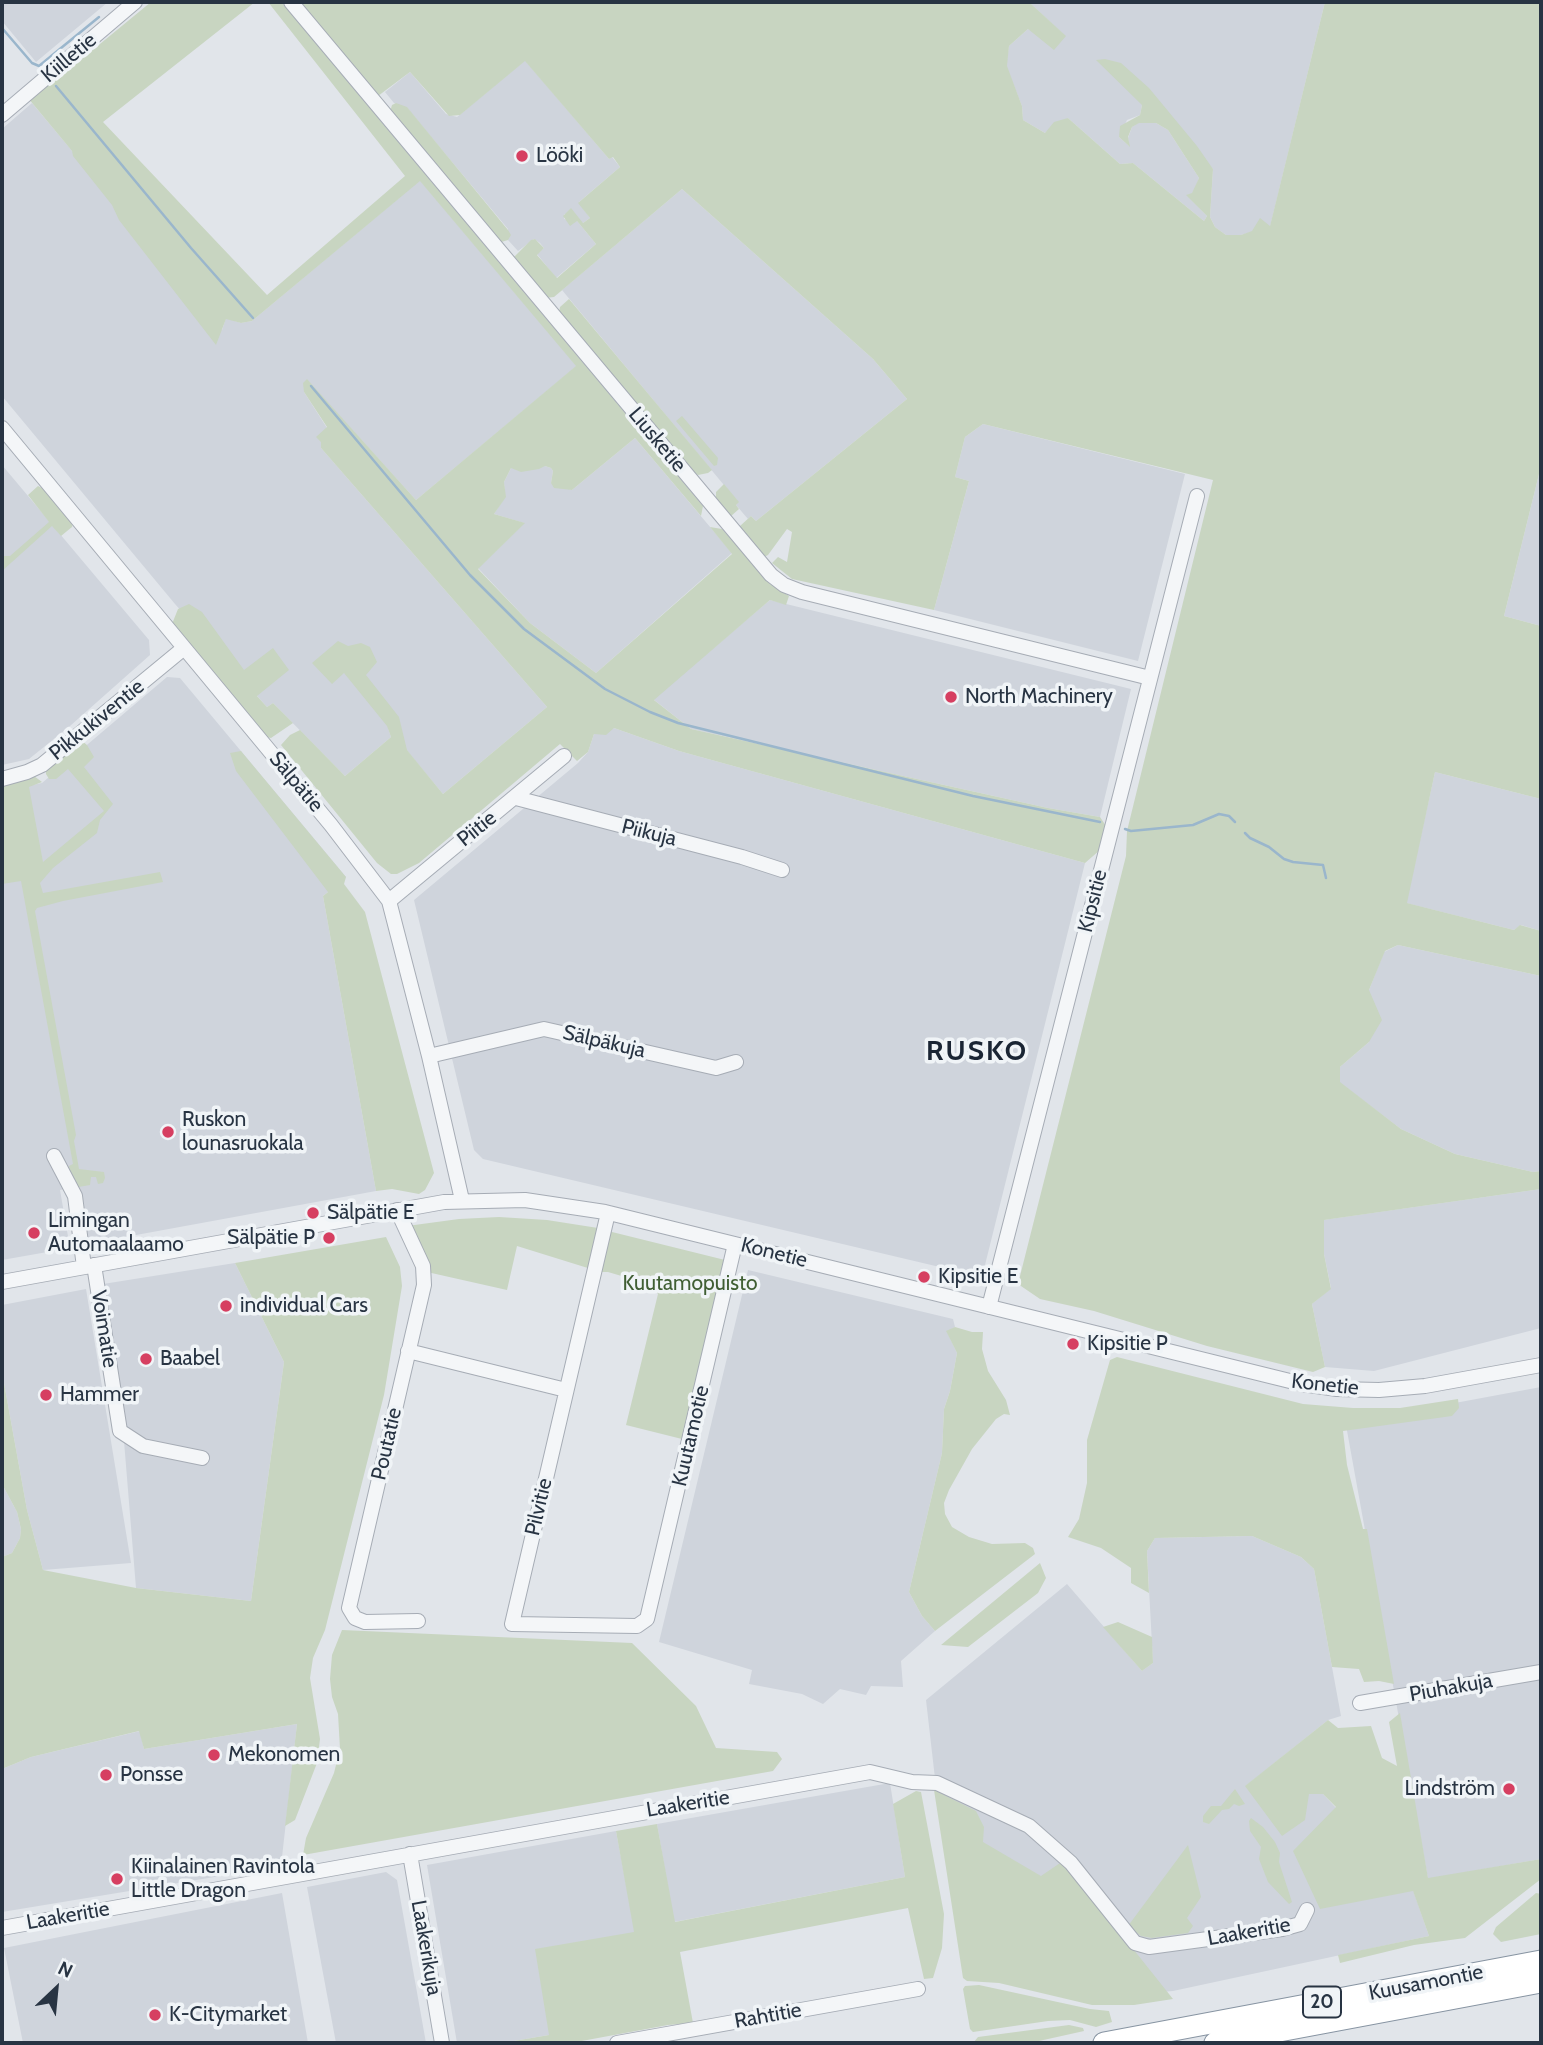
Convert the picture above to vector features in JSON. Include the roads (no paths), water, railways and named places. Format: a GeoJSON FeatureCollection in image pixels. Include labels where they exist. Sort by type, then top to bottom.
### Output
{"type":"FeatureCollection","features":[{"type":"Feature","properties":{"kind":"highway","name":"Kuusamontie"},"geometry":{"type":"LineString","coordinates":[[1104,2043],[1541,1961]]}},
{"type":"Feature","properties":{"kind":"highway","name":"Kuusamontie"},"geometry":{"type":"LineString","coordinates":[[1215,2043],[1541,1982]]}},
{"type":"Feature","properties":{"kind":"street","name":"Kiilletie"},"geometry":{"type":"LineString","coordinates":[[2,115],[135,2]]}},
{"type":"Feature","properties":{"kind":"street","name":"Liusketie"},"geometry":{"type":"LineString","coordinates":[[291,2],[771,575],[784,585],[802,592],[1150,678]]}},
{"type":"Feature","properties":{"kind":"street","name":"Sälpätie"},"geometry":{"type":"LineString","coordinates":[[2,428],[339,834],[389,901],[462,1200]]}},
{"type":"Feature","properties":{"kind":"street","name":"Kipsitie"},"geometry":{"type":"LineString","coordinates":[[989,1307],[1197,496]]}},
{"type":"Feature","properties":{"kind":"street","name":"Pikkukiventie"},"geometry":{"type":"LineString","coordinates":[[2,779],[42,765],[184,648]]}},
{"type":"Feature","properties":{"kind":"street","name":"Piitie"},"geometry":{"type":"LineString","coordinates":[[389,901],[564,755]]}},
{"type":"Feature","properties":{"kind":"street","name":"Piikuja"},"geometry":{"type":"LineString","coordinates":[[516,797],[782,870]]}},
{"type":"Feature","properties":{"kind":"street","name":"Sälpäkuja"},"geometry":{"type":"LineString","coordinates":[[429,1056],[544,1029],[716,1068],[736,1062]]}},
{"type":"Feature","properties":{"kind":"street","name":"Voimatie"},"geometry":{"type":"LineString","coordinates":[[54,1156],[75,1196],[120,1431],[143,1446],[202,1458]]}},
{"type":"Feature","properties":{"kind":"street","name":"Konetie"},"geometry":{"type":"LineString","coordinates":[[2,1282],[397,1210],[462,1200],[525,1200],[608,1213],[1260,1375],[1337,1389],[1380,1390],[1424,1386],[1541,1365]]}},
{"type":"Feature","properties":{"kind":"street","name":"Poutatie"},"geometry":{"type":"LineString","coordinates":[[397,1210],[424,1271],[424,1285],[349,1604],[355,1618],[365,1622],[418,1621]]}},
{"type":"Feature","properties":{"kind":"street","name":"Pilvitie"},"geometry":{"type":"LineString","coordinates":[[512,1624],[608,1213]]}},
{"type":"Feature","properties":{"kind":"street","name":"Kuutamotie"},"geometry":{"type":"LineString","coordinates":[[512,1624],[640,1625],[649,1615],[735,1244]]}},
{"type":"Feature","properties":{"kind":"street"},"geometry":{"type":"LineString","coordinates":[[408,1351],[566,1390]]}},
{"type":"Feature","properties":{"kind":"street","name":"Piuhakuja"},"geometry":{"type":"LineString","coordinates":[[1360,1703],[1541,1672]]}},
{"type":"Feature","properties":{"kind":"street","name":"Laakeritie"},"geometry":{"type":"LineString","coordinates":[[2,1928],[870,1772],[912,1782],[937,1783],[1029,1826],[1071,1863],[1135,1943],[1149,1947],[1282,1929],[1300,1924],[1307,1910]]}},
{"type":"Feature","properties":{"kind":"street","name":"Laakerikuja"},"geometry":{"type":"LineString","coordinates":[[410,1854],[442,2043]]}},
{"type":"Feature","properties":{"kind":"street","name":"Rahtitie"},"geometry":{"type":"LineString","coordinates":[[617,2043],[918,1989]]}},
{"type":"Feature","properties":{"kind":"waterway"},"geometry":{"type":"LineString","coordinates":[[2,28],[32,63],[39,66],[99,17]]}},
{"type":"Feature","properties":{"kind":"waterway"},"geometry":{"type":"LineString","coordinates":[[56,86],[253,318]]}},
{"type":"Feature","properties":{"kind":"waterway"},"geometry":{"type":"LineString","coordinates":[[311,386],[470,575],[524,629],[605,689],[678,723],[973,796],[1100,822]]}},
{"type":"Feature","properties":{"kind":"waterway"},"geometry":{"type":"LineString","coordinates":[[1125,829],[1131,831],[1193,825],[1219,814],[1229,816],[1235,822]]}},
{"type":"Feature","properties":{"kind":"waterway"},"geometry":{"type":"LineString","coordinates":[[1245,833],[1284,859],[1323,865],[1326,878]]}},
{"type":"Feature","properties":{"kind":"place","name":"Lööki"},"geometry":{"type":"Point","coordinates":[522,156]}},
{"type":"Feature","properties":{"kind":"place","name":"North Machinery"},"geometry":{"type":"Point","coordinates":[951,697]}},
{"type":"Feature","properties":{"kind":"place","name":"Ruskon lounasruokala"},"geometry":{"type":"Point","coordinates":[168,1132]}},
{"type":"Feature","properties":{"kind":"place","name":"Sälpätie E"},"geometry":{"type":"Point","coordinates":[313,1213]}},
{"type":"Feature","properties":{"kind":"place","name":"Limingan Automaalaamo"},"geometry":{"type":"Point","coordinates":[34,1233]}},
{"type":"Feature","properties":{"kind":"place","name":"Sälpätie P"},"geometry":{"type":"Point","coordinates":[329,1238]}},
{"type":"Feature","properties":{"kind":"place","name":"Kipsitie E"},"geometry":{"type":"Point","coordinates":[924,1277]}},
{"type":"Feature","properties":{"kind":"place","name":"individual Cars"},"geometry":{"type":"Point","coordinates":[226,1306]}},
{"type":"Feature","properties":{"kind":"place","name":"Kipsitie P"},"geometry":{"type":"Point","coordinates":[1073,1344]}},
{"type":"Feature","properties":{"kind":"place","name":"Baabel"},"geometry":{"type":"Point","coordinates":[146,1359]}},
{"type":"Feature","properties":{"kind":"place","name":"Hammer"},"geometry":{"type":"Point","coordinates":[46,1395]}},
{"type":"Feature","properties":{"kind":"place","name":"Mekonomen"},"geometry":{"type":"Point","coordinates":[214,1755]}},
{"type":"Feature","properties":{"kind":"place","name":"Ponsse"},"geometry":{"type":"Point","coordinates":[106,1775]}},
{"type":"Feature","properties":{"kind":"place","name":"Lindström"},"geometry":{"type":"Point","coordinates":[1509,1789]}},
{"type":"Feature","properties":{"kind":"place","name":"Kiinalainen Ravintola Little Dragon"},"geometry":{"type":"Point","coordinates":[117,1879]}},
{"type":"Feature","properties":{"kind":"place","name":"K-Citymarket"},"geometry":{"type":"Point","coordinates":[155,2015]}},
{"type":"Feature","properties":{"kind":"district","name":"RUSKO"},"geometry":{"type":"Point","coordinates":[977,1052]}},
{"type":"Feature","properties":{"kind":"park label","name":"Kuutamopuisto"},"geometry":{"type":"Point","coordinates":[690,1284]}}]}
